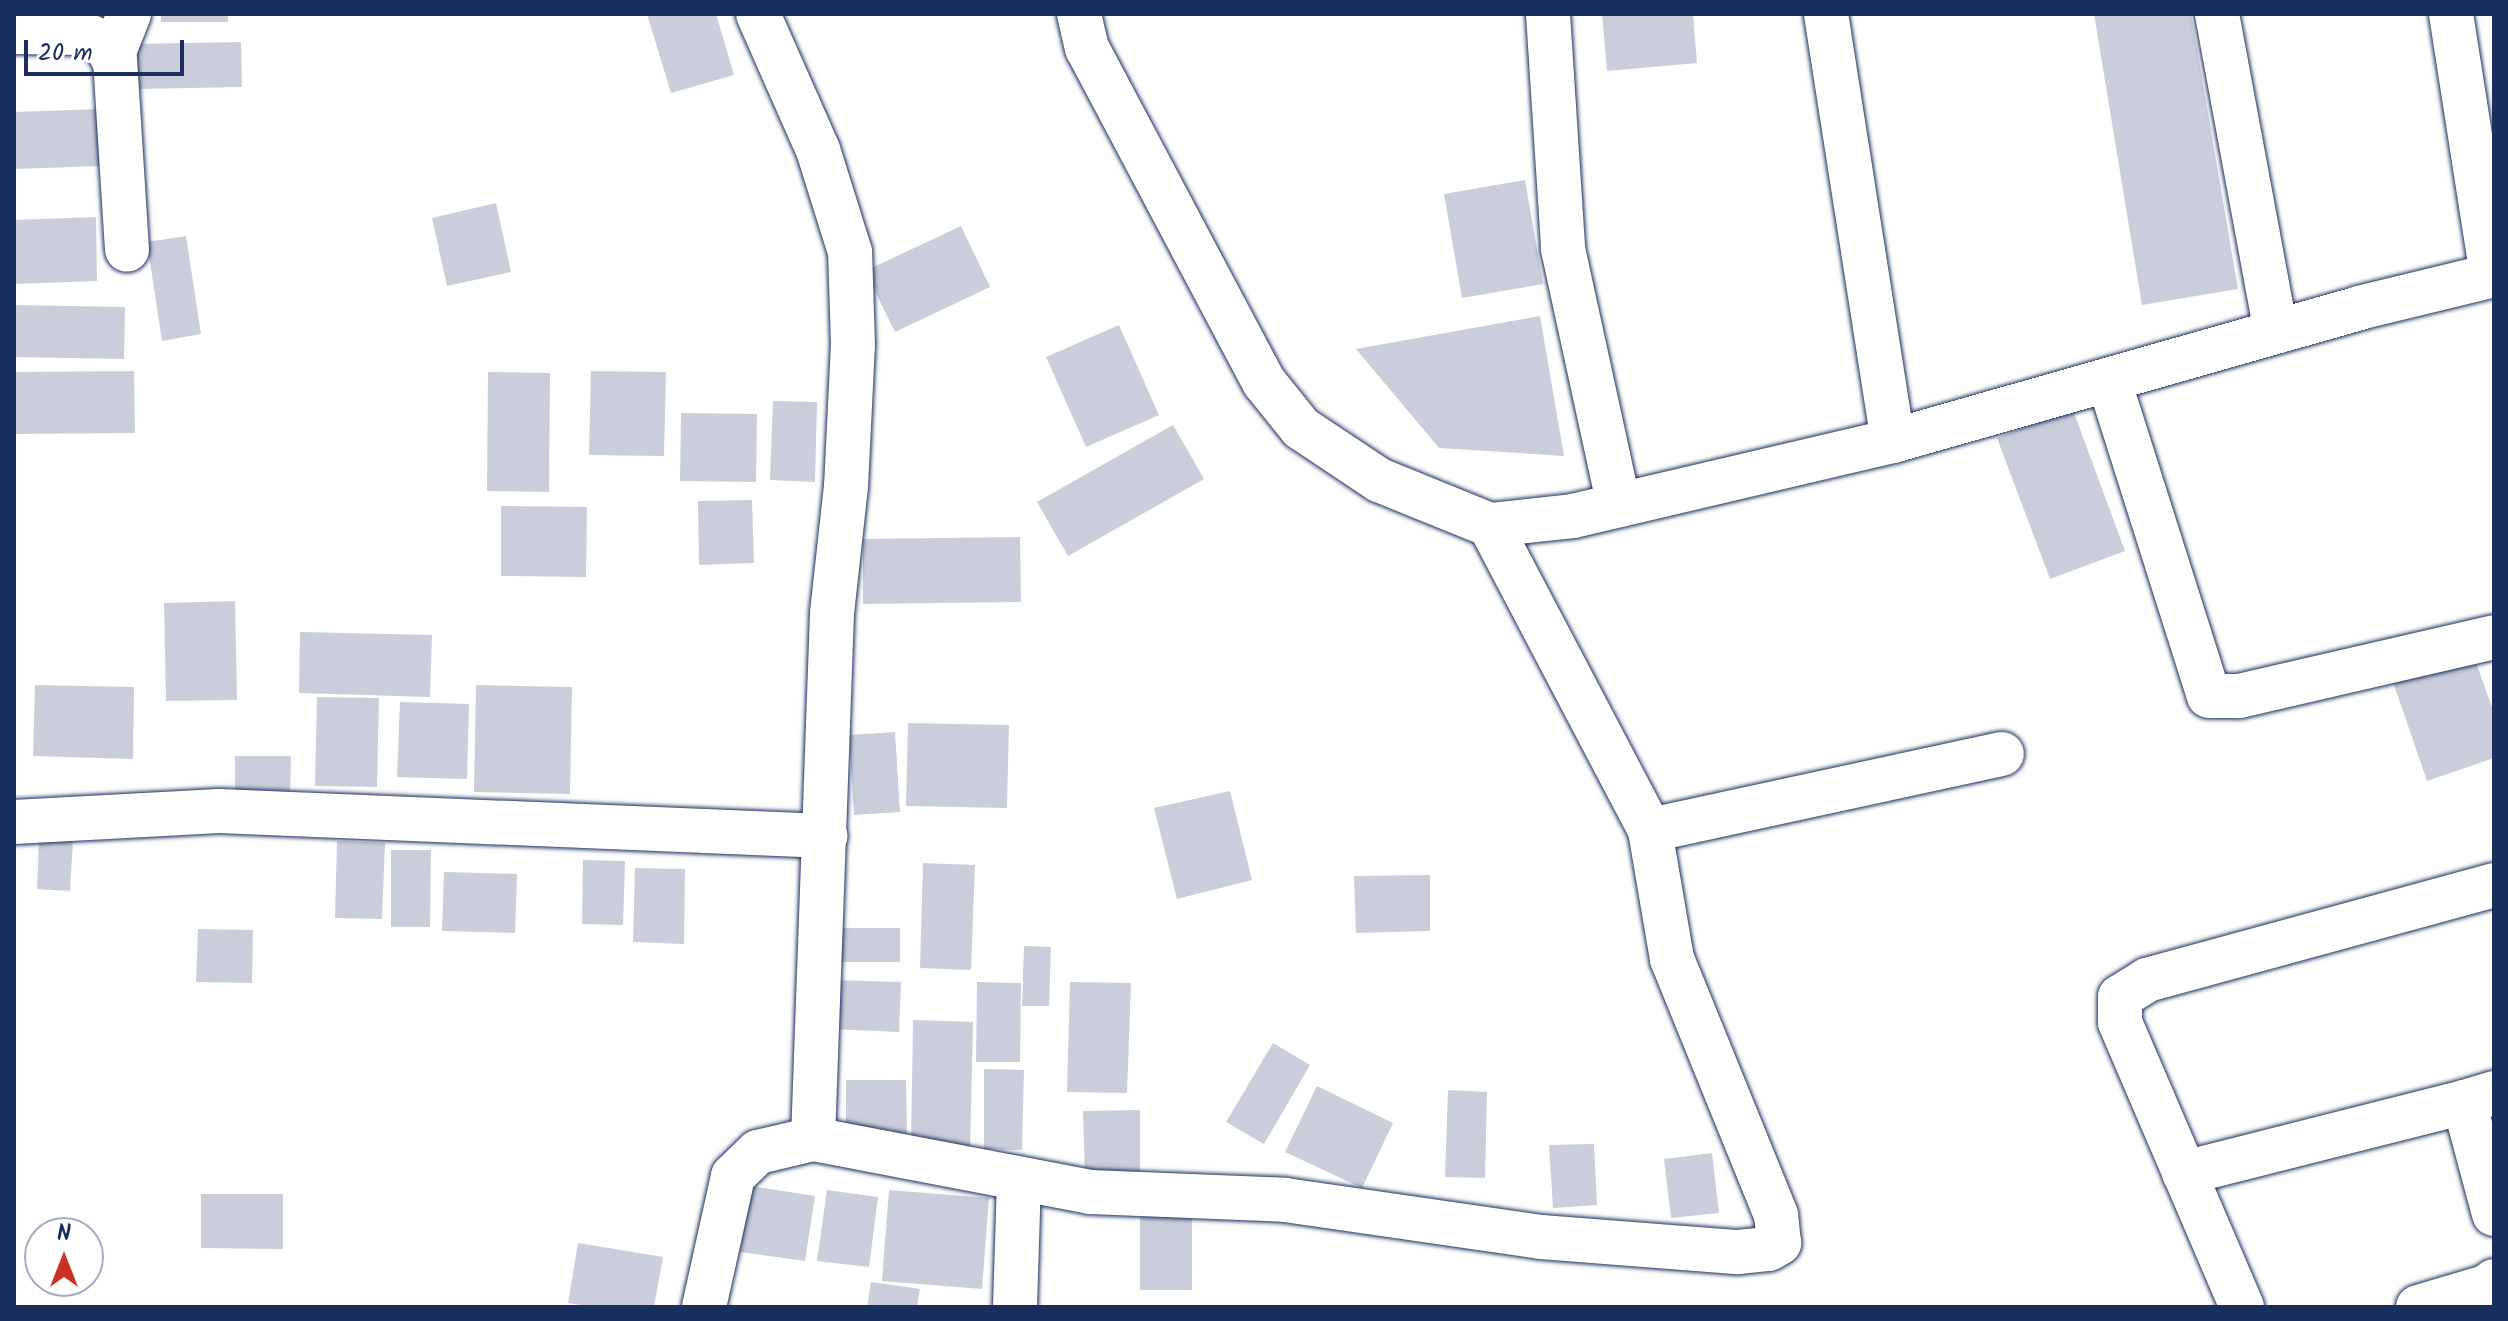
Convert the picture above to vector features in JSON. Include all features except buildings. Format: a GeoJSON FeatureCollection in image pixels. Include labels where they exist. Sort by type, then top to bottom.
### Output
{"type":"FeatureCollection","features":[{"type":"Feature","properties":{"kind":"street"},"geometry":{"type":"LineString","coordinates":[[127,250],[112,57],[129,14]]}},
{"type":"Feature","properties":{"kind":"street"},"geometry":{"type":"LineString","coordinates":[[758,14],[818,150],[850,252],[853,345],[846,487],[832,613],[813,1139]]}},
{"type":"Feature","properties":{"kind":"street"},"geometry":{"type":"LineString","coordinates":[[1079,14],[1087,48],[1264,382],[1301,428],[1379,480],[1490,525],[1573,516],[1893,441],[2276,332],[2493,275],[2451,14]]}},
{"type":"Feature","properties":{"kind":"street"},"geometry":{"type":"LineString","coordinates":[[1548,14],[1563,249],[1619,505]]}},
{"type":"Feature","properties":{"kind":"street"},"geometry":{"type":"LineString","coordinates":[[1826,14],[1893,441]]}},
{"type":"Feature","properties":{"kind":"street"},"geometry":{"type":"LineString","coordinates":[[2217,14],[2276,332]]}},
{"type":"Feature","properties":{"kind":"street"},"geometry":{"type":"LineString","coordinates":[[14,32],[82,33],[102,42],[112,57]]}},
{"type":"Feature","properties":{"kind":"street"},"geometry":{"type":"LineString","coordinates":[[2109,381],[2209,696],[2239,696],[2494,637]]}},
{"type":"Feature","properties":{"kind":"street"},"geometry":{"type":"LineString","coordinates":[[704,1307],[733,1176],[758,1152],[813,1139],[1090,1192],[1285,1200],[1541,1237],[1738,1252],[1769,1249],[1779,1243],[1776,1215],[1672,959],[1650,830],[1490,525]]}},
{"type":"Feature","properties":{"kind":"street"},"geometry":{"type":"LineString","coordinates":[[1650,830],[2002,754]]}},
{"type":"Feature","properties":{"kind":"street"},"geometry":{"type":"LineString","coordinates":[[14,822],[219,811],[825,836]]}},
{"type":"Feature","properties":{"kind":"street"},"geometry":{"type":"LineString","coordinates":[[2242,1307],[2120,1022],[2120,997],[2147,980],[2494,885]]}},
{"type":"Feature","properties":{"kind":"street"},"geometry":{"type":"LineString","coordinates":[[2184,1173],[2479,1098],[2494,1214]]}},
{"type":"Feature","properties":{"kind":"street"},"geometry":{"type":"LineString","coordinates":[[1015,1307],[1019,1179]]}},
{"type":"Feature","properties":{"kind":"street"},"geometry":{"type":"LineString","coordinates":[[2418,1307],[2486,1287],[2494,1281]]}}]}
